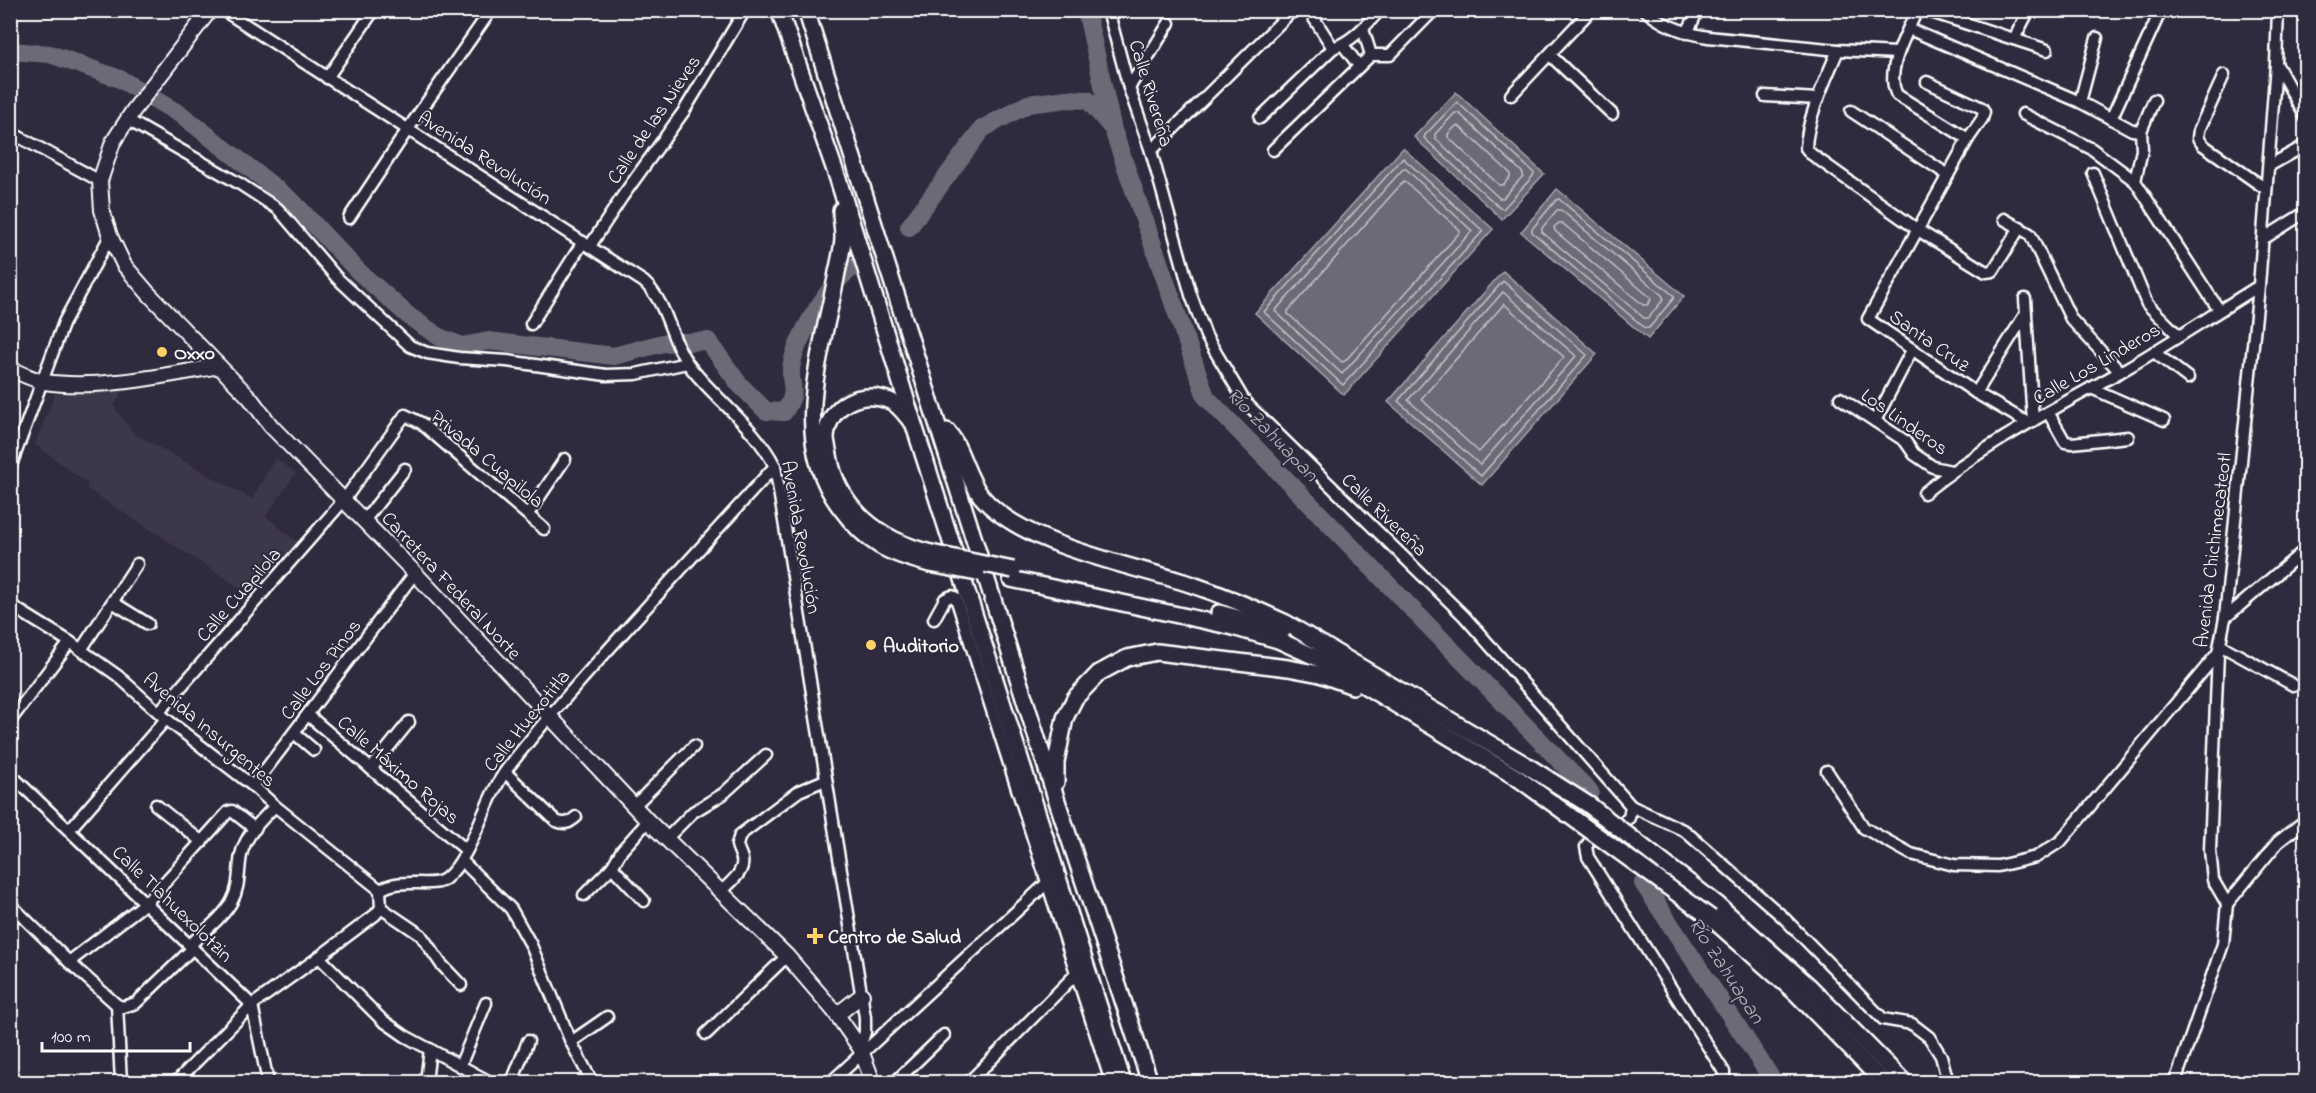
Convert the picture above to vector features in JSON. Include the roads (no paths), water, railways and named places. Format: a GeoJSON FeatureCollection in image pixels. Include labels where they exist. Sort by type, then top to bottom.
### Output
{"type":"FeatureCollection","features":[{"type":"Feature","properties":{"kind":"highway"},"geometry":{"type":"LineString","coordinates":[[779,10],[838,180],[1123,1083]]}},
{"type":"Feature","properties":{"kind":"highway"},"geometry":{"type":"LineString","coordinates":[[806,10],[1056,798],[1150,1083]]}},
{"type":"Feature","properties":{"kind":"highway"},"geometry":{"type":"LineString","coordinates":[[838,180],[843,238],[814,383],[813,435],[819,471],[834,500],[856,529],[884,549],[1242,618],[1319,644]]}},
{"type":"Feature","properties":{"kind":"highway"},"geometry":{"type":"LineString","coordinates":[[913,422],[892,401],[872,397],[848,400],[833,413],[826,437],[831,468],[839,487],[863,520],[885,535],[931,559]]}},
{"type":"Feature","properties":{"kind":"highway"},"geometry":{"type":"LineString","coordinates":[[937,424],[950,435],[966,471],[981,496],[1016,524],[1060,544],[1194,585],[1251,606],[1286,623],[1523,772],[1711,918],[1797,994],[1883,1083]]}},
{"type":"Feature","properties":{"kind":"highway"},"geometry":{"type":"LineString","coordinates":[[1012,574],[1278,640],[1324,661],[1523,772],[1589,805],[1718,905],[1809,986],[1904,1083]]}},
{"type":"Feature","properties":{"kind":"highway"},"geometry":{"type":"LineString","coordinates":[[1056,798],[1056,762],[1065,718],[1075,698],[1099,673],[1127,658],[1156,652],[1288,668],[1320,674],[1387,698]]}},
{"type":"Feature","properties":{"kind":"main road","name":"Carretera Federal Norte"},"geometry":{"type":"LineString","coordinates":[[210,10],[113,142],[100,181],[102,210],[110,237],[124,265],[148,293],[250,398],[271,426],[415,573],[634,806],[787,956],[835,1012],[862,1050],[873,1083]]}},
{"type":"Feature","properties":{"kind":"main road"},"geometry":{"type":"LineString","coordinates":[[10,369],[43,381],[74,384],[147,378],[219,366]]}},
{"type":"Feature","properties":{"kind":"main road"},"geometry":{"type":"LineString","coordinates":[[835,1012],[843,1011],[862,995]]}},
{"type":"Feature","properties":{"kind":"street","name":"Avenida Revolución"},"geometry":{"type":"LineString","coordinates":[[223,10],[587,244],[653,290],[685,359],[767,451],[775,466],[825,780],[866,1017],[862,1050]]}},
{"type":"Feature","properties":{"kind":"street"},"geometry":{"type":"LineString","coordinates":[[327,78],[374,10]]}},
{"type":"Feature","properties":{"kind":"street"},"geometry":{"type":"LineString","coordinates":[[349,218],[408,129],[492,10]]}},
{"type":"Feature","properties":{"kind":"street","name":"Calle de las Nieves"},"geometry":{"type":"LineString","coordinates":[[531,324],[684,111],[745,10]]}},
{"type":"Feature","properties":{"kind":"street","name":"Calle Rivereña"},"geometry":{"type":"LineString","coordinates":[[1108,10],[1129,87],[1151,151],[1191,295],[1206,336],[1245,402],[1464,616],[1630,806]]}},
{"type":"Feature","properties":{"kind":"street"},"geometry":{"type":"LineString","coordinates":[[1151,151],[1293,10]]}},
{"type":"Feature","properties":{"kind":"street"},"geometry":{"type":"LineString","coordinates":[[1307,10],[1359,66]]}},
{"type":"Feature","properties":{"kind":"street"},"geometry":{"type":"LineString","coordinates":[[1260,117],[1338,46],[1363,29],[1380,10]]}},
{"type":"Feature","properties":{"kind":"street"},"geometry":{"type":"LineString","coordinates":[[1272,150],[1371,55],[1390,55],[1434,10]]}},
{"type":"Feature","properties":{"kind":"street"},"geometry":{"type":"LineString","coordinates":[[1511,95],[1592,10]]}},
{"type":"Feature","properties":{"kind":"street"},"geometry":{"type":"LineString","coordinates":[[1645,10],[1668,26],[1687,33],[1838,50],[1897,53]]}},
{"type":"Feature","properties":{"kind":"street"},"geometry":{"type":"LineString","coordinates":[[1687,33],[1698,10]]}},
{"type":"Feature","properties":{"kind":"street"},"geometry":{"type":"LineString","coordinates":[[1917,10],[1897,53],[1894,90],[1897,95],[1968,139]]}},
{"type":"Feature","properties":{"kind":"street"},"geometry":{"type":"LineString","coordinates":[[1925,10],[2047,50]]}},
{"type":"Feature","properties":{"kind":"street"},"geometry":{"type":"LineString","coordinates":[[2013,39],[2029,10]]}},
{"type":"Feature","properties":{"kind":"street"},"geometry":{"type":"LineString","coordinates":[[2111,119],[2161,10]]}},
{"type":"Feature","properties":{"kind":"street","name":"Avenida Chichimecateotl"},"geometry":{"type":"LineString","coordinates":[[2227,904],[2213,880],[2210,850],[2219,649],[2259,286],[2278,10]]}},
{"type":"Feature","properties":{"kind":"street"},"geometry":{"type":"LineString","coordinates":[[1129,87],[1169,23]]}},
{"type":"Feature","properties":{"kind":"street"},"geometry":{"type":"LineString","coordinates":[[1363,29],[1371,55]]}},
{"type":"Feature","properties":{"kind":"street"},"geometry":{"type":"LineString","coordinates":[[1909,29],[2080,102],[2132,130],[2141,131]]}},
{"type":"Feature","properties":{"kind":"street"},"geometry":{"type":"LineString","coordinates":[[2080,102],[2097,38]]}},
{"type":"Feature","properties":{"kind":"street"},"geometry":{"type":"LineString","coordinates":[[1838,50],[1818,99],[1806,148],[1918,230],[1990,272],[1993,271],[2020,227]]}},
{"type":"Feature","properties":{"kind":"street"},"geometry":{"type":"LineString","coordinates":[[1550,55],[1612,114]]}},
{"type":"Feature","properties":{"kind":"street"},"geometry":{"type":"LineString","coordinates":[[2276,64],[2306,118]]}},
{"type":"Feature","properties":{"kind":"street"},"geometry":{"type":"LineString","coordinates":[[2224,75],[2199,130],[2198,138],[2203,145],[2266,189]]}},
{"type":"Feature","properties":{"kind":"street"},"geometry":{"type":"LineString","coordinates":[[1918,230],[1984,112],[1982,108],[1927,82]]}},
{"type":"Feature","properties":{"kind":"street"},"geometry":{"type":"LineString","coordinates":[[1765,96],[1818,99]]}},
{"type":"Feature","properties":{"kind":"street"},"geometry":{"type":"LineString","coordinates":[[2135,181],[2142,150],[2141,131],[2154,100]]}},
{"type":"Feature","properties":{"kind":"street"},"geometry":{"type":"LineString","coordinates":[[1851,111],[1948,175]]}},
{"type":"Feature","properties":{"kind":"street"},"geometry":{"type":"LineString","coordinates":[[2023,114],[2092,149],[2135,181],[2219,310]]}},
{"type":"Feature","properties":{"kind":"street"},"geometry":{"type":"LineString","coordinates":[[130,116],[278,209],[338,278],[410,346],[427,353],[459,358],[606,375],[636,374],[685,359]]}},
{"type":"Feature","properties":{"kind":"street"},"geometry":{"type":"LineString","coordinates":[[10,132],[100,181]]}},
{"type":"Feature","properties":{"kind":"street"},"geometry":{"type":"LineString","coordinates":[[2269,166],[2306,145]]}},
{"type":"Feature","properties":{"kind":"street"},"geometry":{"type":"LineString","coordinates":[[2093,173],[2147,304],[2179,336]]}},
{"type":"Feature","properties":{"kind":"street"},"geometry":{"type":"LineString","coordinates":[[2263,238],[2306,212]]}},
{"type":"Feature","properties":{"kind":"street"},"geometry":{"type":"LineString","coordinates":[[2004,219],[2030,234],[2071,319],[2120,372]]}},
{"type":"Feature","properties":{"kind":"street","name":"Santa Cruz"},"geometry":{"type":"LineString","coordinates":[[1918,230],[1868,319],[1976,393],[2031,422]]}},
{"type":"Feature","properties":{"kind":"street"},"geometry":{"type":"LineString","coordinates":[[10,468],[64,322],[110,237]]}},
{"type":"Feature","properties":{"kind":"street","name":"Calle Los Linderos"},"geometry":{"type":"LineString","coordinates":[[1924,493],[1951,471],[2048,412],[2154,352],[2259,286]]}},
{"type":"Feature","properties":{"kind":"street"},"geometry":{"type":"LineString","coordinates":[[2025,299],[2031,422]]}},
{"type":"Feature","properties":{"kind":"street"},"geometry":{"type":"LineString","coordinates":[[1976,393],[2026,313]]}},
{"type":"Feature","properties":{"kind":"street"},"geometry":{"type":"LineString","coordinates":[[1875,421],[1912,350]]}},
{"type":"Feature","properties":{"kind":"street"},"geometry":{"type":"LineString","coordinates":[[2154,352],[2188,378]]}},
{"type":"Feature","properties":{"kind":"street"},"geometry":{"type":"LineString","coordinates":[[2091,388],[2164,420]]}},
{"type":"Feature","properties":{"kind":"street","name":"Los Linderos"},"geometry":{"type":"LineString","coordinates":[[1840,398],[1905,441],[1914,454],[1933,467],[1951,471]]}},
{"type":"Feature","properties":{"kind":"street"},"geometry":{"type":"LineString","coordinates":[[2048,412],[2065,442],[2128,437]]}},
{"type":"Feature","properties":{"kind":"street","name":"Privada Cuapilola"},"geometry":{"type":"LineString","coordinates":[[344,500],[405,415],[421,423],[544,529]]}},
{"type":"Feature","properties":{"kind":"street"},"geometry":{"type":"LineString","coordinates":[[528,514],[565,459]]}},
{"type":"Feature","properties":{"kind":"street","name":"Calle Huexotitla"},"geometry":{"type":"LineString","coordinates":[[380,890],[389,884],[401,882],[437,883],[442,881],[464,855],[489,799],[505,772],[548,716],[775,466]]}},
{"type":"Feature","properties":{"kind":"street"},"geometry":{"type":"LineString","coordinates":[[364,520],[405,469]]}},
{"type":"Feature","properties":{"kind":"street","name":"Calle Cuapilola"},"geometry":{"type":"LineString","coordinates":[[70,829],[344,500]]}},
{"type":"Feature","properties":{"kind":"street"},"geometry":{"type":"LineString","coordinates":[[2224,618],[2306,549]]}},
{"type":"Feature","properties":{"kind":"street"},"geometry":{"type":"LineString","coordinates":[[81,650],[114,603],[137,564]]}},
{"type":"Feature","properties":{"kind":"street","name":"Calle Los Pinos"},"geometry":{"type":"LineString","coordinates":[[253,786],[415,573]]}},
{"type":"Feature","properties":{"kind":"street"},"geometry":{"type":"LineString","coordinates":[[934,619],[945,599],[952,596],[956,598],[1111,1083]]}},
{"type":"Feature","properties":{"kind":"street"},"geometry":{"type":"LineString","coordinates":[[114,603],[147,624]]}},
{"type":"Feature","properties":{"kind":"street","name":"Avenida Insurgentes"},"geometry":{"type":"LineString","coordinates":[[10,605],[70,642],[118,676],[163,715],[253,786],[274,806],[380,890]]}},
{"type":"Feature","properties":{"kind":"street"},"geometry":{"type":"LineString","coordinates":[[10,721],[70,642]]}},
{"type":"Feature","properties":{"kind":"street"},"geometry":{"type":"LineString","coordinates":[[1827,771],[1864,828],[1911,854],[1954,865],[1998,866],[2036,857],[2061,841],[2219,649],[2293,685]]}},
{"type":"Feature","properties":{"kind":"street","name":"Calle Máximo Rojas"},"geometry":{"type":"LineString","coordinates":[[308,715],[464,855],[510,909],[531,945],[571,1042],[592,1083]]}},
{"type":"Feature","properties":{"kind":"street"},"geometry":{"type":"LineString","coordinates":[[370,769],[409,722]]}},
{"type":"Feature","properties":{"kind":"street"},"geometry":{"type":"LineString","coordinates":[[294,734],[314,750]]}},
{"type":"Feature","properties":{"kind":"street"},"geometry":{"type":"LineString","coordinates":[[634,806],[694,747]]}},
{"type":"Feature","properties":{"kind":"street"},"geometry":{"type":"LineString","coordinates":[[666,839],[693,812],[723,794],[766,754]]}},
{"type":"Feature","properties":{"kind":"street"},"geometry":{"type":"LineString","coordinates":[[505,772],[556,821],[563,824],[569,823],[576,817]]}},
{"type":"Feature","properties":{"kind":"street","name":"Calle Tlahuexolotzin"},"geometry":{"type":"LineString","coordinates":[[10,774],[147,902],[252,1005]]}},
{"type":"Feature","properties":{"kind":"street"},"geometry":{"type":"LineString","coordinates":[[721,892],[740,873],[742,860],[737,845],[740,836],[799,791],[825,780]]}},
{"type":"Feature","properties":{"kind":"street"},"geometry":{"type":"LineString","coordinates":[[156,805],[202,842]]}},
{"type":"Feature","properties":{"kind":"street"},"geometry":{"type":"LineString","coordinates":[[10,904],[117,1005],[123,1007],[136,1003],[227,909],[236,891],[241,853],[255,829],[274,806]]}},
{"type":"Feature","properties":{"kind":"street"},"geometry":{"type":"LineString","coordinates":[[1724,1083],[1724,1072],[1588,857],[1586,847],[1589,842],[1629,818],[1630,806],[1685,831],[1783,917],[1883,1019],[1912,1024],[1929,1037],[1941,1056],[1948,1083]]}},
{"type":"Feature","properties":{"kind":"street"},"geometry":{"type":"LineString","coordinates":[[69,962],[147,902],[202,842],[225,813],[230,811],[255,829]]}},
{"type":"Feature","properties":{"kind":"street"},"geometry":{"type":"LineString","coordinates":[[584,895],[612,867],[622,850],[648,820]]}},
{"type":"Feature","properties":{"kind":"street"},"geometry":{"type":"LineString","coordinates":[[2175,1083],[2223,944],[2227,904],[2278,842],[2303,825]]}},
{"type":"Feature","properties":{"kind":"street"},"geometry":{"type":"LineString","coordinates":[[612,867],[645,901]]}},
{"type":"Feature","properties":{"kind":"street"},"geometry":{"type":"LineString","coordinates":[[831,1083],[862,1050],[1047,883]]}},
{"type":"Feature","properties":{"kind":"street"},"geometry":{"type":"LineString","coordinates":[[176,1083],[189,1067],[252,1005],[319,957],[381,908],[380,890]]}},
{"type":"Feature","properties":{"kind":"street"},"geometry":{"type":"LineString","coordinates":[[381,908],[422,935],[441,964],[461,985]]}},
{"type":"Feature","properties":{"kind":"street"},"geometry":{"type":"LineString","coordinates":[[706,1034],[787,956]]}},
{"type":"Feature","properties":{"kind":"street"},"geometry":{"type":"LineString","coordinates":[[319,957],[382,1020],[490,1083]]}},
{"type":"Feature","properties":{"kind":"street"},"geometry":{"type":"LineString","coordinates":[[969,1083],[1075,975]]}},
{"type":"Feature","properties":{"kind":"street"},"geometry":{"type":"LineString","coordinates":[[460,1066],[486,1003]]}},
{"type":"Feature","properties":{"kind":"street"},"geometry":{"type":"LineString","coordinates":[[117,1005],[121,1083]]}},
{"type":"Feature","properties":{"kind":"street"},"geometry":{"type":"LineString","coordinates":[[252,1005],[268,1083]]}},
{"type":"Feature","properties":{"kind":"street"},"geometry":{"type":"LineString","coordinates":[[571,1042],[607,1017]]}},
{"type":"Feature","properties":{"kind":"street"},"geometry":{"type":"LineString","coordinates":[[895,1083],[944,1035]]}},
{"type":"Feature","properties":{"kind":"street"},"geometry":{"type":"LineString","coordinates":[[512,1083],[528,1041]]}},
{"type":"Feature","properties":{"kind":"street"},"geometry":{"type":"LineString","coordinates":[[426,1083],[430,1048]]}},
{"type":"Feature","properties":{"kind":"street"},"geometry":{"type":"LineString","coordinates":[[982,1071],[987,1083]]}},
{"type":"Feature","properties":{"kind":"water"},"geometry":{"type":"Polygon","coordinates":[[[1456,92],[1544,174],[1502,219],[1414,137],[1456,92]]]}},
{"type":"Feature","properties":{"kind":"water"},"geometry":{"type":"Polygon","coordinates":[[[1403,148],[1493,229],[1344,395],[1255,313],[1403,148]]]}},
{"type":"Feature","properties":{"kind":"water"},"geometry":{"type":"Polygon","coordinates":[[[1557,189],[1684,296],[1648,339],[1521,232],[1557,189]]]}},
{"type":"Feature","properties":{"kind":"water"},"geometry":{"type":"Polygon","coordinates":[[[1503,271],[1597,354],[1482,485],[1388,402],[1503,271]]]}},
{"type":"Feature","properties":{"kind":"waterway","name":"Río Zahuapan"},"geometry":{"type":"LineString","coordinates":[[1086,10],[1113,130],[1206,397],[1590,792]]}},
{"type":"Feature","properties":{"kind":"waterway"},"geometry":{"type":"LineString","coordinates":[[10,51],[50,54],[120,79],[183,116],[292,201],[358,271],[410,317],[441,338],[462,346],[489,341],[614,356],[663,343],[708,341],[739,384],[766,411],[784,412],[793,392],[792,363],[808,324],[825,296],[854,267]]}},
{"type":"Feature","properties":{"kind":"waterway"},"geometry":{"type":"LineString","coordinates":[[909,227],[982,129],[1028,104],[1067,99],[1088,100],[1112,128]]}},
{"type":"Feature","properties":{"kind":"waterway","name":"Río Zahuapan"},"geometry":{"type":"LineString","coordinates":[[1643,883],[1774,1082]]}},
{"type":"Feature","properties":{"kind":"place","name":"Oxxo"},"geometry":{"type":"Point","coordinates":[162,352]}},
{"type":"Feature","properties":{"kind":"place","name":"Auditorio"},"geometry":{"type":"Point","coordinates":[871,645]}},
{"type":"Feature","properties":{"kind":"place","name":"Centro de Salud"},"geometry":{"type":"Point","coordinates":[815,936]}}]}
